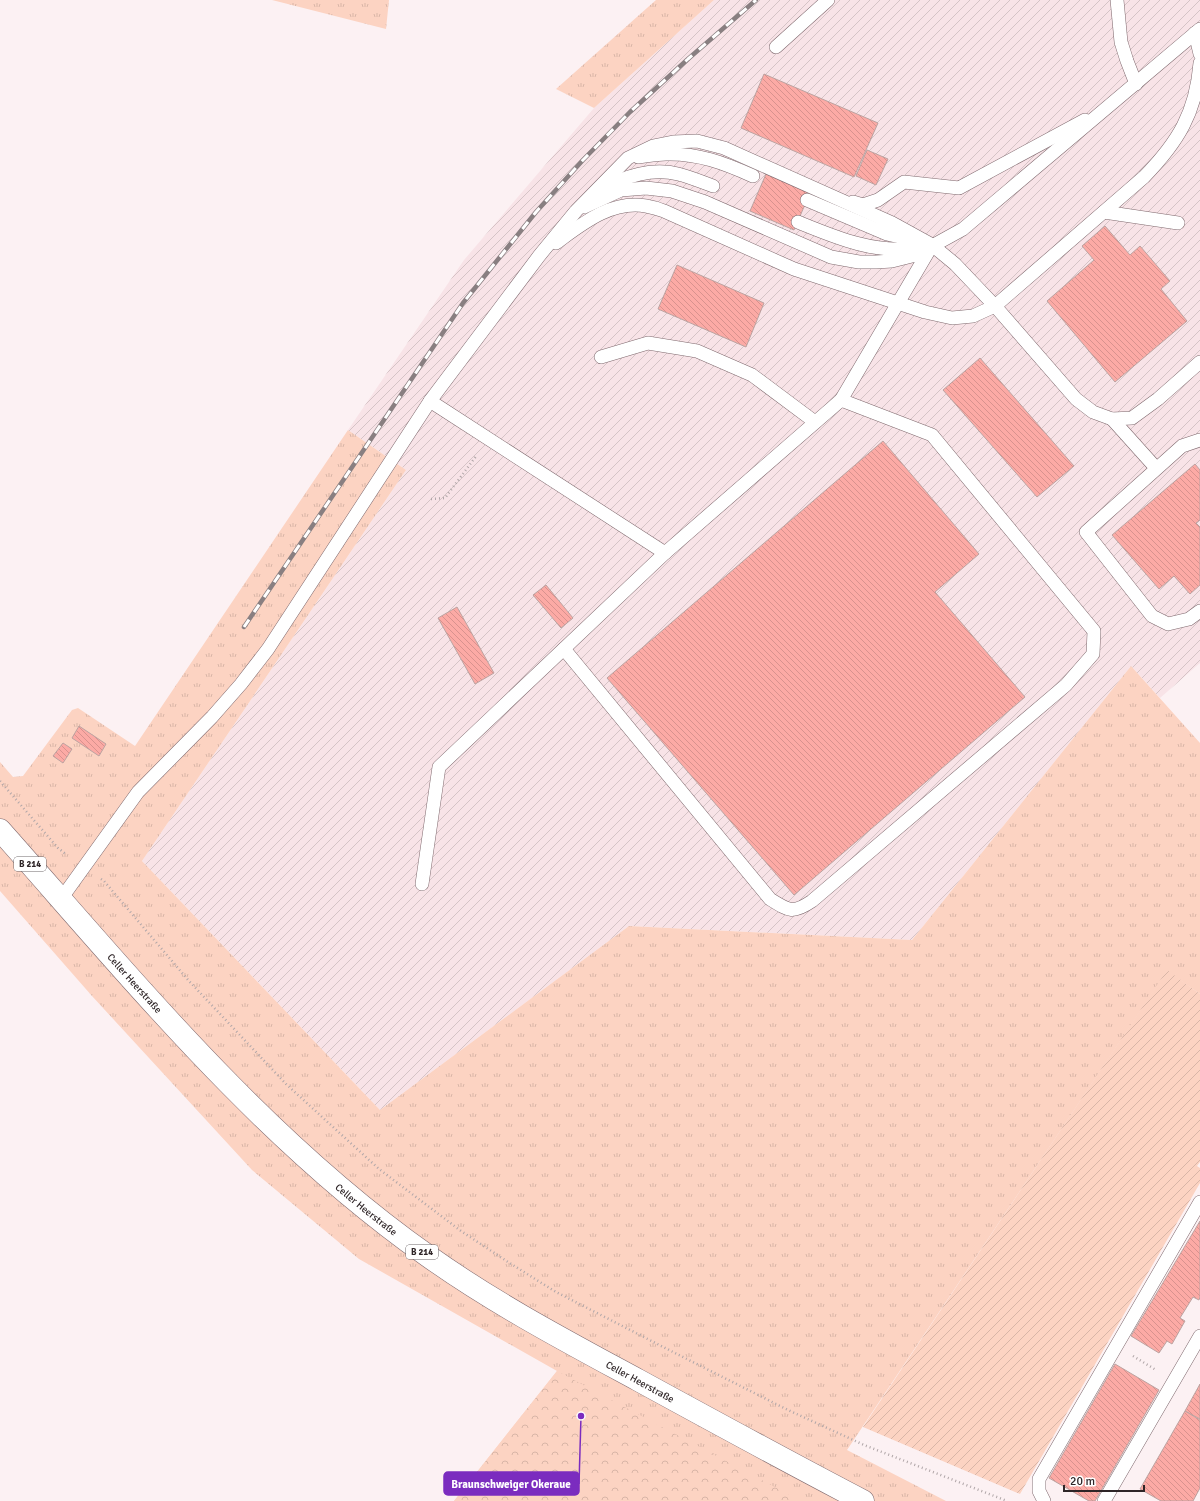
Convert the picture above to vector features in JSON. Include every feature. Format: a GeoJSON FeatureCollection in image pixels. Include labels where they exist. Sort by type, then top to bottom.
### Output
{"type":"FeatureCollection","features":[{"type":"Feature","properties":{"kind":"main road","name":"Celler Heerstraße"},"geometry":{"type":"LineString","coordinates":[[0,830],[148,997],[232,1088],[321,1171],[376,1217],[427,1256],[489,1297],[553,1334],[863,1501]]}},
{"type":"Feature","properties":{"kind":"lane"},"geometry":{"type":"LineString","coordinates":[[776,47],[828,0]]}},
{"type":"Feature","properties":{"kind":"lane"},"geometry":{"type":"LineString","coordinates":[[1117,0],[1121,42],[1136,84]]}},
{"type":"Feature","properties":{"kind":"lane"},"geometry":{"type":"LineString","coordinates":[[576,211],[621,190],[646,188],[672,191],[705,202],[831,257],[859,262],[892,261],[916,255],[963,229],[1198,31]]}},
{"type":"Feature","properties":{"kind":"lane"},"geometry":{"type":"LineString","coordinates":[[1198,31],[1200,54]]}},
{"type":"Feature","properties":{"kind":"lane"},"geometry":{"type":"LineString","coordinates":[[539,256],[584,222],[604,211],[625,206],[646,206],[664,211],[794,269],[898,304],[952,318],[973,316],[996,306],[1144,177],[1164,157],[1178,135],[1189,112],[1198,82],[1200,63]]}},
{"type":"Feature","properties":{"kind":"lane"},"geometry":{"type":"LineString","coordinates":[[842,200],[863,204],[878,200],[904,182],[959,188],[1109,106]]}},
{"type":"Feature","properties":{"kind":"lane"},"geometry":{"type":"LineString","coordinates":[[61,899],[138,792],[212,717],[241,684],[268,649],[430,401],[539,256],[576,211],[628,158],[653,146],[673,142],[697,142],[724,148],[892,223],[932,245],[955,264],[996,306],[1076,399],[1093,412],[1112,419],[1132,418],[1158,399],[1200,362]]}},
{"type":"Feature","properties":{"kind":"lane"},"geometry":{"type":"LineString","coordinates":[[628,158],[666,154],[695,155],[722,162],[753,176]]}},
{"type":"Feature","properties":{"kind":"lane"},"geometry":{"type":"LineString","coordinates":[[576,211],[613,183],[646,172],[676,174],[713,186]]}},
{"type":"Feature","properties":{"kind":"lane"},"geometry":{"type":"LineString","coordinates":[[807,200],[887,234],[932,245]]}},
{"type":"Feature","properties":{"kind":"lane"},"geometry":{"type":"LineString","coordinates":[[1104,212],[1178,223]]}},
{"type":"Feature","properties":{"kind":"lane"},"geometry":{"type":"LineString","coordinates":[[798,222],[827,234],[861,245],[899,250],[932,245]]}},
{"type":"Feature","properties":{"kind":"lane"},"geometry":{"type":"LineString","coordinates":[[422,884],[439,767],[665,553],[841,400],[932,245]]}},
{"type":"Feature","properties":{"kind":"lane"},"geometry":{"type":"LineString","coordinates":[[601,357],[648,343],[697,351],[752,375],[815,422]]}},
{"type":"Feature","properties":{"kind":"lane"},"geometry":{"type":"LineString","coordinates":[[564,649],[770,898],[786,909],[800,908],[812,900],[1066,685],[1093,654],[1094,631],[932,435],[841,400]]}},
{"type":"Feature","properties":{"kind":"lane"},"geometry":{"type":"LineString","coordinates":[[430,401],[665,553]]}},
{"type":"Feature","properties":{"kind":"lane"},"geometry":{"type":"LineString","coordinates":[[1112,419],[1156,468]]}},
{"type":"Feature","properties":{"kind":"lane"},"geometry":{"type":"LineString","coordinates":[[1200,440],[1182,446],[1086,532],[1152,616],[1168,624],[1189,619],[1200,611]]}},
{"type":"Feature","properties":{"kind":"lane"},"geometry":{"type":"LineString","coordinates":[[1044,1501],[1039,1491],[1039,1479],[1200,1202]]}},
{"type":"Feature","properties":{"kind":"lane"},"geometry":{"type":"LineString","coordinates":[[1104,1501],[1200,1336]]}},
{"type":"Feature","properties":{"kind":"path"},"geometry":{"type":"LineString","coordinates":[[431,499],[445,498],[490,439]]}},
{"type":"Feature","properties":{"kind":"path"},"geometry":{"type":"LineString","coordinates":[[0,781],[58,848],[104,881],[189,982],[286,1084],[379,1169],[467,1234],[556,1292],[788,1410],[864,1445],[1007,1501]]}},
{"type":"Feature","properties":{"kind":"path"},"geometry":{"type":"LineString","coordinates":[[1116,1347],[1174,1380]]}},
{"type":"Feature","properties":{"kind":"shaded area"},"geometry":{"type":"Polygon","coordinates":[[[714,0],[1200,0],[1200,663],[1160,698],[1131,666],[912,940],[629,926],[380,1110],[142,861],[406,470],[348,430],[464,260],[594,108],[714,0]]]}},
{"type":"Feature","properties":{"kind":"green space"},"geometry":{"type":"Polygon","coordinates":[[[272,0],[389,0],[386,29],[272,0]]]}},
{"type":"Feature","properties":{"kind":"green space"},"geometry":{"type":"Polygon","coordinates":[[[656,0],[714,0],[594,108],[556,89],[656,0]]]}},
{"type":"Feature","properties":{"kind":"green space"},"geometry":{"type":"Polygon","coordinates":[[[348,430],[406,470],[142,861],[380,1110],[629,926],[912,940],[1131,666],[1200,743],[1200,994],[1167,971],[847,1450],[946,1501],[454,1501],[557,1371],[359,1259],[252,1170],[92,996],[0,891],[0,762],[13,777],[23,776],[72,710],[78,708],[135,746],[348,430]]]}},
{"type":"Feature","properties":{"kind":"green space"},"geometry":{"type":"Polygon","coordinates":[[[1167,970],[1200,994],[1200,1162],[1197,1166],[1200,1168],[1200,1183],[1020,1494],[863,1427],[1167,970]]]}},
{"type":"Feature","properties":{"kind":"green space"},"geometry":{"type":"Polygon","coordinates":[[[557,1371],[801,1501],[454,1501],[557,1371]]]}},
{"type":"Feature","properties":{"kind":"building"},"geometry":{"type":"Polygon","coordinates":[[[764,74],[878,123],[854,177],[741,128],[764,74]]]}},
{"type":"Feature","properties":{"kind":"building"},"geometry":{"type":"Polygon","coordinates":[[[867,150],[888,159],[876,185],[856,176],[867,150]]]}},
{"type":"Feature","properties":{"kind":"building"},"geometry":{"type":"Polygon","coordinates":[[[766,174],[810,193],[794,230],[750,211],[766,174]]]}},
{"type":"Feature","properties":{"kind":"building"},"geometry":{"type":"Polygon","coordinates":[[[1105,226],[1130,255],[1140,246],[1170,281],[1161,289],[1187,321],[1115,382],[1047,301],[1094,260],[1082,246],[1105,226]]]}},
{"type":"Feature","properties":{"kind":"building"},"geometry":{"type":"Polygon","coordinates":[[[677,265],[764,303],[746,347],[658,309],[677,265]]]}},
{"type":"Feature","properties":{"kind":"building"},"geometry":{"type":"Polygon","coordinates":[[[980,358],[1074,466],[1037,497],[943,390],[980,358]]]}},
{"type":"Feature","properties":{"kind":"building"},"geometry":{"type":"Polygon","coordinates":[[[883,441],[979,554],[935,592],[1025,697],[794,895],[607,678],[883,441]]]}},
{"type":"Feature","properties":{"kind":"building"},"geometry":{"type":"Polygon","coordinates":[[[1195,464],[1200,470],[1200,520],[1196,523],[1200,527],[1200,585],[1190,594],[1174,576],[1159,589],[1112,535],[1195,464]]]}},
{"type":"Feature","properties":{"kind":"building"},"geometry":{"type":"Polygon","coordinates":[[[546,585],[573,618],[561,628],[533,595],[546,585]]]}},
{"type":"Feature","properties":{"kind":"building"},"geometry":{"type":"Polygon","coordinates":[[[457,607],[494,673],[475,684],[438,618],[457,607]]]}},
{"type":"Feature","properties":{"kind":"building"},"geometry":{"type":"Polygon","coordinates":[[[79,726],[106,744],[99,756],[72,738],[79,726]]]}},
{"type":"Feature","properties":{"kind":"building"},"geometry":{"type":"Polygon","coordinates":[[[63,743],[72,749],[63,763],[53,756],[63,743]]]}},
{"type":"Feature","properties":{"kind":"building"},"geometry":{"type":"Polygon","coordinates":[[[1200,1221],[1200,1297],[1199,1300],[1193,1297],[1180,1318],[1185,1321],[1172,1344],[1167,1341],[1159,1353],[1131,1336],[1200,1221]]]}},
{"type":"Feature","properties":{"kind":"building"},"geometry":{"type":"Polygon","coordinates":[[[1115,1364],[1159,1390],[1095,1501],[1089,1501],[1049,1478],[1115,1364]]]}},
{"type":"Feature","properties":{"kind":"building"},"geometry":{"type":"Polygon","coordinates":[[[1200,1384],[1200,1419],[1185,1411],[1200,1384]]]}},
{"type":"Feature","properties":{"kind":"building"},"geometry":{"type":"Polygon","coordinates":[[[1185,1411],[1200,1420],[1200,1488],[1193,1501],[1161,1501],[1140,1489],[1185,1411]]]}},
{"type":"Feature","properties":{"kind":"railway"},"geometry":{"type":"LineString","coordinates":[[244,627],[463,303],[536,212],[583,160],[630,112],[756,0]]}},
{"type":"Feature","properties":{"kind":"place","name":"Braunschweiger Okeraue"},"geometry":{"type":"Point","coordinates":[581,1416]}}]}
